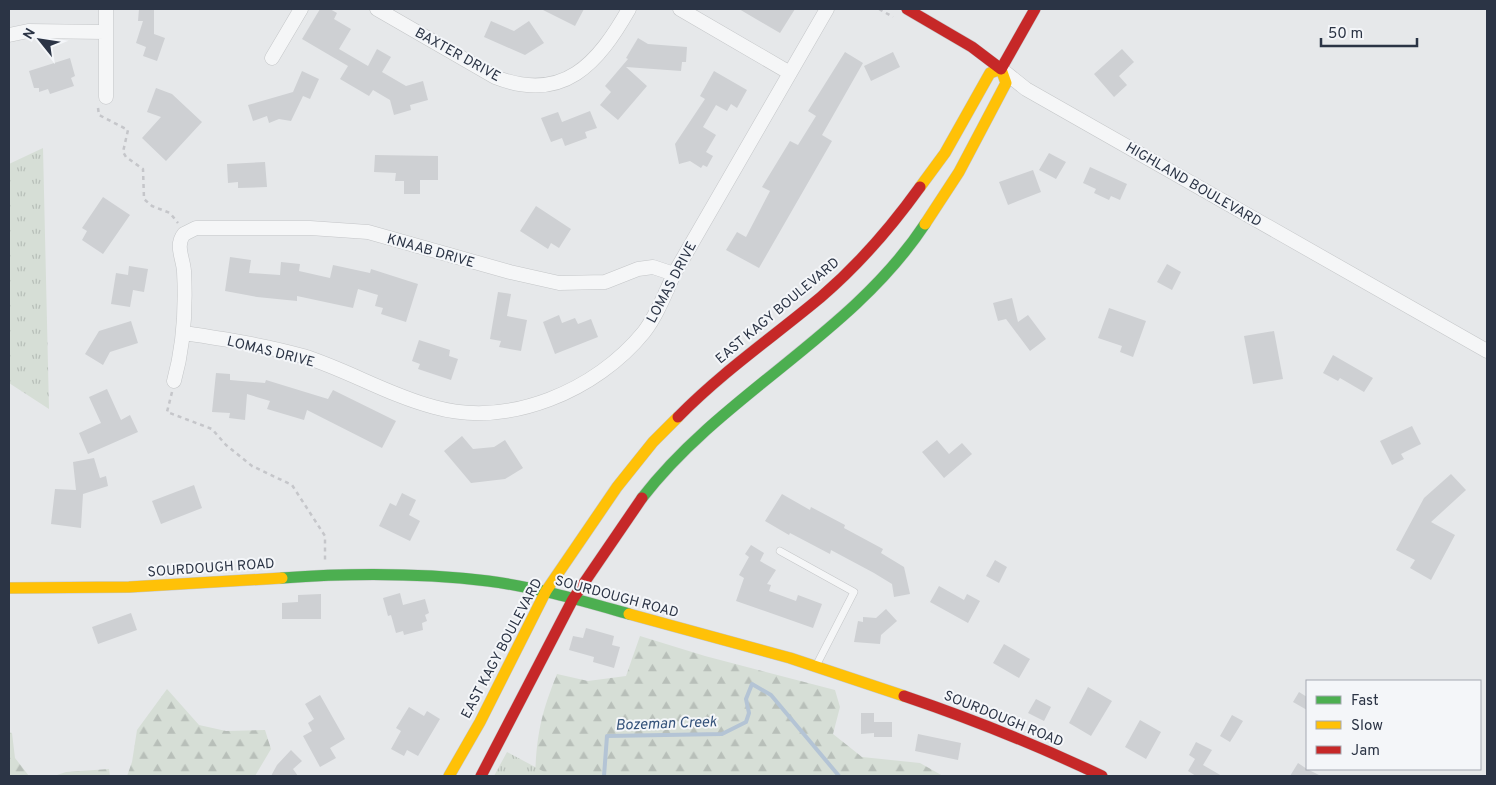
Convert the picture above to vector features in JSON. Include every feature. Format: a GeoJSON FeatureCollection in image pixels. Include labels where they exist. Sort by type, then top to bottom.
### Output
{"type":"FeatureCollection","features":[{"type":"Feature","properties":{"kind":"main road","name":"HIGHLAND BOULEVARD"},"geometry":{"type":"LineString","coordinates":[[907,9],[972,47],[1001,69]]}},
{"type":"Feature","properties":{"kind":"main road"},"geometry":{"type":"LineString","coordinates":[[481,776],[573,599],[643,496],[679,454],[708,426],[861,299],[915,239],[959,172],[997,103],[1006,83],[1001,69],[1035,9]]}},
{"type":"Feature","properties":{"kind":"main road","name":"EAST KAGY BOULEVARD"},"geometry":{"type":"LineString","coordinates":[[449,776],[480,722],[546,592],[617,486],[653,442],[708,386],[822,296],[895,222],[945,153],[990,72],[1001,69]]}},
{"type":"Feature","properties":{"kind":"main road","name":"SOURDOUGH ROAD"},"geometry":{"type":"LineString","coordinates":[[9,588],[105,588],[312,576],[392,574],[488,581],[546,592],[816,666],[967,717],[1050,751],[1102,776]]}},
{"type":"Feature","properties":{"kind":"street"},"geometry":{"type":"LineString","coordinates":[[106,9],[106,97]]}},
{"type":"Feature","properties":{"kind":"street"},"geometry":{"type":"LineString","coordinates":[[272,58],[301,9]]}},
{"type":"Feature","properties":{"kind":"street","name":"BAXTER DRIVE"},"geometry":{"type":"LineString","coordinates":[[377,9],[495,76],[510,82],[528,85],[552,82],[584,69],[598,56],[613,37],[629,9]]}},
{"type":"Feature","properties":{"kind":"street"},"geometry":{"type":"LineString","coordinates":[[680,9],[790,73]]}},
{"type":"Feature","properties":{"kind":"street","name":"LOMAS DRIVE"},"geometry":{"type":"LineString","coordinates":[[184,333],[253,344],[304,357],[360,377],[402,397],[436,408],[469,412],[509,410],[545,401],[583,384],[620,357],[654,318],[674,274],[827,9]]}},
{"type":"Feature","properties":{"kind":"street"},"geometry":{"type":"LineString","coordinates":[[9,35],[28,31],[105,32]]}},
{"type":"Feature","properties":{"kind":"street","name":"HIGHLAND BOULEVARD"},"geometry":{"type":"LineString","coordinates":[[1001,69],[1026,89],[1487,351]]}},
{"type":"Feature","properties":{"kind":"street","name":"KNAAB DRIVE"},"geometry":{"type":"LineString","coordinates":[[185,233],[208,227],[310,228],[368,232],[510,272],[559,283],[605,282],[638,269],[653,266],[674,274]]}},
{"type":"Feature","properties":{"kind":"street"},"geometry":{"type":"LineString","coordinates":[[174,381],[184,333],[185,288],[183,264],[179,248],[185,233]]}},
{"type":"Feature","properties":{"kind":"lane"},"geometry":{"type":"LineString","coordinates":[[780,551],[854,592],[816,666]]}},
{"type":"Feature","properties":{"kind":"path"},"geometry":{"type":"LineString","coordinates":[[106,97],[98,104],[96,112],[128,130],[128,137],[123,145],[123,152],[126,158],[143,169],[144,199],[152,206],[170,213],[185,233]]}},
{"type":"Feature","properties":{"kind":"path"},"geometry":{"type":"LineString","coordinates":[[174,381],[167,412],[212,430],[226,445],[252,466],[292,485],[325,536],[325,564]]}},
{"type":"Feature","properties":{"kind":"green space"},"geometry":{"type":"Polygon","coordinates":[[[43,148],[49,409],[9,383],[9,164],[43,148]]]}},
{"type":"Feature","properties":{"kind":"green space"},"geometry":{"type":"Polygon","coordinates":[[[640,636],[705,656],[835,690],[840,707],[833,734],[862,757],[920,763],[943,776],[535,776],[541,724],[557,674],[588,681],[626,676],[640,636]]]}},
{"type":"Feature","properties":{"kind":"green space"},"geometry":{"type":"Polygon","coordinates":[[[167,689],[199,725],[226,731],[265,730],[271,749],[255,776],[127,776],[132,762],[137,730],[167,689]]]}},
{"type":"Feature","properties":{"kind":"green space"},"geometry":{"type":"Polygon","coordinates":[[[9,732],[12,733],[15,758],[29,776],[9,776],[9,732]]]}},
{"type":"Feature","properties":{"kind":"green space"},"geometry":{"type":"Polygon","coordinates":[[[507,752],[552,776],[494,776],[507,752]]]}},
{"type":"Feature","properties":{"kind":"green space"},"geometry":{"type":"Polygon","coordinates":[[[109,769],[110,776],[54,776],[66,772],[109,769]]]}},
{"type":"Feature","properties":{"kind":"building"},"geometry":{"type":"Polygon","coordinates":[[[139,9],[154,9],[154,34],[165,38],[157,61],[143,56],[146,47],[136,43],[143,21],[138,21],[139,9]]]}},
{"type":"Feature","properties":{"kind":"building"},"geometry":{"type":"Polygon","coordinates":[[[320,9],[330,9],[337,13],[334,19],[351,29],[339,49],[368,66],[377,49],[391,57],[382,72],[406,86],[423,81],[428,100],[410,105],[411,110],[394,115],[390,100],[373,90],[369,96],[340,79],[348,66],[302,39],[320,9]]]}},
{"type":"Feature","properties":{"kind":"building"},"geometry":{"type":"Polygon","coordinates":[[[541,9],[584,9],[575,26],[541,9]]]}},
{"type":"Feature","properties":{"kind":"building"},"geometry":{"type":"Polygon","coordinates":[[[739,9],[795,9],[780,33],[739,9]]]}},
{"type":"Feature","properties":{"kind":"building"},"geometry":{"type":"Polygon","coordinates":[[[491,21],[514,31],[529,21],[544,43],[525,55],[484,37],[491,21]]]}},
{"type":"Feature","properties":{"kind":"building"},"geometry":{"type":"Polygon","coordinates":[[[638,38],[648,44],[687,47],[686,62],[682,62],[681,71],[626,67],[647,86],[618,120],[600,105],[611,92],[605,86],[628,59],[626,58],[638,38]]]}},
{"type":"Feature","properties":{"kind":"building"},"geometry":{"type":"Polygon","coordinates":[[[1122,49],[1134,62],[1119,76],[1127,85],[1114,97],[1094,74],[1122,49]]]}},
{"type":"Feature","properties":{"kind":"building"},"geometry":{"type":"Polygon","coordinates":[[[845,52],[863,63],[822,135],[832,141],[759,268],[726,250],[737,232],[746,237],[770,191],[762,187],[790,141],[798,145],[816,116],[808,111],[845,52]]]}},
{"type":"Feature","properties":{"kind":"building"},"geometry":{"type":"Polygon","coordinates":[[[893,52],[900,67],[871,81],[864,66],[893,52]]]}},
{"type":"Feature","properties":{"kind":"building"},"geometry":{"type":"Polygon","coordinates":[[[70,58],[75,76],[71,78],[74,86],[50,94],[48,89],[39,92],[39,88],[34,88],[29,71],[70,58]]]}},
{"type":"Feature","properties":{"kind":"building"},"geometry":{"type":"Polygon","coordinates":[[[302,71],[319,79],[310,99],[303,96],[291,121],[279,119],[269,123],[267,116],[253,121],[248,105],[293,92],[302,71]]]}},
{"type":"Feature","properties":{"kind":"building"},"geometry":{"type":"Polygon","coordinates":[[[714,71],[747,90],[737,108],[731,104],[727,111],[716,105],[703,127],[716,135],[706,152],[713,156],[707,167],[703,165],[701,168],[690,161],[679,164],[675,144],[705,99],[700,96],[714,71]]]}},
{"type":"Feature","properties":{"kind":"building"},"geometry":{"type":"Polygon","coordinates":[[[156,88],[172,94],[202,122],[166,161],[142,138],[161,117],[147,112],[156,88]]]}},
{"type":"Feature","properties":{"kind":"building"},"geometry":{"type":"Polygon","coordinates":[[[590,111],[597,128],[585,132],[587,138],[565,146],[562,138],[551,142],[541,118],[558,112],[562,122],[590,111]]]}},
{"type":"Feature","properties":{"kind":"building"},"geometry":{"type":"Polygon","coordinates":[[[1049,153],[1066,162],[1056,179],[1039,170],[1049,153]]]}},
{"type":"Feature","properties":{"kind":"building"},"geometry":{"type":"Polygon","coordinates":[[[375,155],[438,156],[438,180],[420,180],[420,194],[404,194],[404,181],[395,181],[396,173],[374,172],[375,155]]]}},
{"type":"Feature","properties":{"kind":"building"},"geometry":{"type":"Polygon","coordinates":[[[265,162],[267,187],[238,188],[238,182],[228,183],[227,164],[265,162]]]}},
{"type":"Feature","properties":{"kind":"building"},"geometry":{"type":"Polygon","coordinates":[[[1090,167],[1127,184],[1120,200],[1111,196],[1109,200],[1094,193],[1096,189],[1083,183],[1090,167]]]}},
{"type":"Feature","properties":{"kind":"building"},"geometry":{"type":"Polygon","coordinates":[[[1033,170],[1041,192],[1008,205],[999,182],[1033,170]]]}},
{"type":"Feature","properties":{"kind":"building"},"geometry":{"type":"Polygon","coordinates":[[[103,197],[130,215],[103,254],[82,240],[87,231],[82,228],[103,197]]]}},
{"type":"Feature","properties":{"kind":"building"},"geometry":{"type":"Polygon","coordinates":[[[536,206],[571,229],[559,248],[551,243],[548,249],[520,231],[536,206]]]}},
{"type":"Feature","properties":{"kind":"building"},"geometry":{"type":"Polygon","coordinates":[[[230,257],[251,260],[249,273],[280,275],[281,262],[300,264],[299,271],[330,278],[333,265],[370,273],[371,269],[418,284],[406,322],[381,314],[383,308],[375,306],[378,295],[358,289],[353,308],[297,296],[297,301],[257,297],[225,291],[230,257]]]}},
{"type":"Feature","properties":{"kind":"building"},"geometry":{"type":"Polygon","coordinates":[[[1167,264],[1181,272],[1172,290],[1157,282],[1167,264]]]}},
{"type":"Feature","properties":{"kind":"building"},"geometry":{"type":"Polygon","coordinates":[[[129,266],[148,269],[144,292],[133,290],[130,307],[111,304],[116,273],[128,275],[129,266]]]}},
{"type":"Feature","properties":{"kind":"building"},"geometry":{"type":"Polygon","coordinates":[[[498,292],[511,294],[507,316],[527,320],[521,351],[499,347],[501,341],[490,339],[498,292]]]}},
{"type":"Feature","properties":{"kind":"building"},"geometry":{"type":"Polygon","coordinates":[[[1012,298],[1018,322],[1028,315],[1046,339],[1030,351],[1006,319],[998,321],[993,303],[1012,298]]]}},
{"type":"Feature","properties":{"kind":"building"},"geometry":{"type":"Polygon","coordinates":[[[1109,308],[1146,321],[1133,357],[1120,352],[1122,346],[1098,338],[1109,308]]]}},
{"type":"Feature","properties":{"kind":"building"},"geometry":{"type":"Polygon","coordinates":[[[559,315],[562,323],[575,318],[578,324],[591,319],[598,337],[555,354],[543,322],[559,315]]]}},
{"type":"Feature","properties":{"kind":"building"},"geometry":{"type":"Polygon","coordinates":[[[131,321],[138,343],[110,352],[103,365],[85,354],[99,331],[131,321]]]}},
{"type":"Feature","properties":{"kind":"building"},"geometry":{"type":"Polygon","coordinates":[[[1274,331],[1283,379],[1253,384],[1244,336],[1274,331]]]}},
{"type":"Feature","properties":{"kind":"building"},"geometry":{"type":"Polygon","coordinates":[[[419,340],[450,350],[449,356],[458,359],[451,380],[418,369],[420,364],[412,361],[419,340]]]}},
{"type":"Feature","properties":{"kind":"building"},"geometry":{"type":"Polygon","coordinates":[[[1333,355],[1373,378],[1364,392],[1340,378],[1338,381],[1323,373],[1333,355]]]}},
{"type":"Feature","properties":{"kind":"building"},"geometry":{"type":"Polygon","coordinates":[[[216,373],[230,374],[230,380],[265,383],[266,380],[328,399],[333,390],[396,421],[382,448],[307,410],[304,420],[267,409],[270,401],[247,394],[245,420],[229,418],[230,413],[212,412],[216,373]]]}},
{"type":"Feature","properties":{"kind":"building"},"geometry":{"type":"Polygon","coordinates":[[[107,389],[121,420],[130,415],[138,432],[88,454],[79,433],[101,423],[89,397],[107,389]]]}},
{"type":"Feature","properties":{"kind":"building"},"geometry":{"type":"Polygon","coordinates":[[[1412,426],[1421,444],[1401,454],[1404,459],[1392,465],[1380,441],[1412,426]]]}},
{"type":"Feature","properties":{"kind":"building"},"geometry":{"type":"Polygon","coordinates":[[[462,436],[473,449],[494,447],[505,440],[523,468],[505,479],[471,483],[444,451],[462,436]]]}},
{"type":"Feature","properties":{"kind":"building"},"geometry":{"type":"Polygon","coordinates":[[[937,440],[949,454],[962,443],[972,454],[944,478],[922,452],[937,440]]]}},
{"type":"Feature","properties":{"kind":"building"},"geometry":{"type":"Polygon","coordinates":[[[94,458],[100,478],[106,476],[108,486],[83,494],[81,528],[51,524],[55,489],[76,490],[73,462],[94,458]]]}},
{"type":"Feature","properties":{"kind":"building"},"geometry":{"type":"Polygon","coordinates":[[[1451,474],[1466,490],[1431,522],[1455,535],[1431,580],[1410,568],[1415,560],[1396,550],[1424,498],[1451,474]]]}},
{"type":"Feature","properties":{"kind":"building"},"geometry":{"type":"Polygon","coordinates":[[[194,485],[202,508],[161,524],[152,501],[194,485]]]}},
{"type":"Feature","properties":{"kind":"building"},"geometry":{"type":"Polygon","coordinates":[[[402,493],[416,500],[409,515],[420,521],[410,541],[379,526],[390,503],[396,506],[402,493]]]}},
{"type":"Feature","properties":{"kind":"building"},"geometry":{"type":"Polygon","coordinates":[[[782,494],[810,510],[811,507],[845,525],[844,528],[883,549],[881,553],[904,567],[910,594],[894,597],[892,584],[874,573],[831,550],[830,554],[790,533],[789,535],[765,521],[782,494]]]}},
{"type":"Feature","properties":{"kind":"building"},"geometry":{"type":"Polygon","coordinates":[[[751,545],[764,553],[760,561],[776,570],[767,584],[771,585],[769,591],[796,601],[798,595],[822,604],[813,628],[736,601],[744,578],[739,575],[749,557],[745,554],[751,545]]]}},
{"type":"Feature","properties":{"kind":"building"},"geometry":{"type":"Polygon","coordinates":[[[995,560],[1007,567],[999,583],[986,576],[995,560]]]}},
{"type":"Feature","properties":{"kind":"building"},"geometry":{"type":"Polygon","coordinates":[[[939,586],[964,600],[967,594],[980,601],[968,623],[930,602],[939,586]]]}},
{"type":"Feature","properties":{"kind":"building"},"geometry":{"type":"Polygon","coordinates":[[[400,593],[403,605],[425,599],[429,613],[425,615],[427,621],[422,623],[423,630],[404,635],[403,631],[396,633],[391,615],[388,616],[383,598],[400,593]]]}},
{"type":"Feature","properties":{"kind":"building"},"geometry":{"type":"Polygon","coordinates":[[[321,594],[321,619],[282,619],[282,603],[298,602],[298,595],[321,594]]]}},
{"type":"Feature","properties":{"kind":"building"},"geometry":{"type":"Polygon","coordinates":[[[886,609],[897,621],[881,635],[880,644],[854,642],[858,621],[863,622],[863,617],[876,618],[886,609]]]}},
{"type":"Feature","properties":{"kind":"building"},"geometry":{"type":"Polygon","coordinates":[[[131,613],[137,630],[98,644],[92,627],[131,613]]]}},
{"type":"Feature","properties":{"kind":"building"},"geometry":{"type":"Polygon","coordinates":[[[586,628],[614,636],[612,645],[620,647],[614,668],[593,662],[594,657],[569,650],[573,636],[583,638],[586,628]]]}},
{"type":"Feature","properties":{"kind":"building"},"geometry":{"type":"Polygon","coordinates":[[[1004,644],[1030,659],[1019,678],[993,663],[1004,644]]]}},
{"type":"Feature","properties":{"kind":"building"},"geometry":{"type":"Polygon","coordinates":[[[1088,687],[1112,701],[1091,736],[1069,723],[1088,687]]]}},
{"type":"Feature","properties":{"kind":"building"},"geometry":{"type":"Polygon","coordinates":[[[1299,692],[1306,696],[1306,709],[1293,702],[1299,692]]]}},
{"type":"Feature","properties":{"kind":"building"},"geometry":{"type":"Polygon","coordinates":[[[320,695],[345,739],[330,748],[336,758],[320,767],[303,736],[312,731],[308,723],[314,719],[305,704],[320,695]]]}},
{"type":"Feature","properties":{"kind":"building"},"geometry":{"type":"Polygon","coordinates":[[[1036,699],[1051,707],[1044,721],[1028,713],[1036,699]]]}},
{"type":"Feature","properties":{"kind":"building"},"geometry":{"type":"Polygon","coordinates":[[[409,707],[424,716],[427,711],[440,719],[418,756],[407,750],[404,756],[391,749],[401,731],[396,728],[409,707]]]}},
{"type":"Feature","properties":{"kind":"building"},"geometry":{"type":"Polygon","coordinates":[[[861,713],[874,713],[874,722],[892,722],[892,737],[874,737],[874,733],[861,734],[861,713]]]}},
{"type":"Feature","properties":{"kind":"building"},"geometry":{"type":"Polygon","coordinates":[[[1232,715],[1243,721],[1230,742],[1220,736],[1232,715]]]}},
{"type":"Feature","properties":{"kind":"building"},"geometry":{"type":"Polygon","coordinates":[[[1140,720],[1161,732],[1146,759],[1125,747],[1140,720]]]}},
{"type":"Feature","properties":{"kind":"building"},"geometry":{"type":"Polygon","coordinates":[[[918,734],[961,743],[958,760],[915,751],[918,734]]]}},
{"type":"Feature","properties":{"kind":"building"},"geometry":{"type":"Polygon","coordinates":[[[1196,742],[1212,750],[1203,765],[1222,776],[1196,776],[1188,771],[1195,759],[1189,755],[1196,742]]]}},
{"type":"Feature","properties":{"kind":"building"},"geometry":{"type":"Polygon","coordinates":[[[291,750],[302,761],[293,769],[298,776],[271,776],[277,765],[291,750]]]}},
{"type":"Feature","properties":{"kind":"building"},"geometry":{"type":"Polygon","coordinates":[[[1298,763],[1306,770],[1321,776],[1290,776],[1298,763]]]}},
{"type":"Feature","properties":{"kind":"waterway","name":"Bozeman Creek"},"geometry":{"type":"LineString","coordinates":[[604,776],[607,736],[722,734],[746,722],[749,713],[746,699],[752,684],[771,695],[839,776]]}},
{"type":"Feature","properties":{"kind":"traffic: fast"},"geometry":{"type":"LineString","coordinates":[[642,498],[674,461],[710,426],[825,332],[861,299],[895,263],[925,224]]}},
{"type":"Feature","properties":{"kind":"traffic: fast"},"geometry":{"type":"LineString","coordinates":[[282,578],[385,575],[437,576],[488,581],[577,599],[629,614]]}},
{"type":"Feature","properties":{"kind":"traffic: slow"},"geometry":{"type":"LineString","coordinates":[[920,187],[945,153],[990,73],[1001,69]]}},
{"type":"Feature","properties":{"kind":"traffic: slow"},"geometry":{"type":"LineString","coordinates":[[925,224],[959,172],[1006,83],[1001,69]]}},
{"type":"Feature","properties":{"kind":"traffic: slow"},"geometry":{"type":"LineString","coordinates":[[449,776],[480,722],[546,591],[617,487],[653,442],[678,417]]}},
{"type":"Feature","properties":{"kind":"traffic: slow"},"geometry":{"type":"LineString","coordinates":[[9,588],[129,587],[282,578]]}},
{"type":"Feature","properties":{"kind":"traffic: slow"},"geometry":{"type":"LineString","coordinates":[[629,614],[790,658],[904,696]]}},
{"type":"Feature","properties":{"kind":"traffic: jam"},"geometry":{"type":"LineString","coordinates":[[907,9],[972,47],[1001,69]]}},
{"type":"Feature","properties":{"kind":"traffic: jam"},"geometry":{"type":"LineString","coordinates":[[1001,69],[1035,9]]}},
{"type":"Feature","properties":{"kind":"traffic: jam"},"geometry":{"type":"LineString","coordinates":[[678,417],[730,370],[803,312],[848,272],[874,245],[920,187]]}},
{"type":"Feature","properties":{"kind":"traffic: jam"},"geometry":{"type":"LineString","coordinates":[[481,776],[573,599],[642,498]]}},
{"type":"Feature","properties":{"kind":"traffic: jam"},"geometry":{"type":"LineString","coordinates":[[904,696],[1004,733],[1102,776]]}}]}
